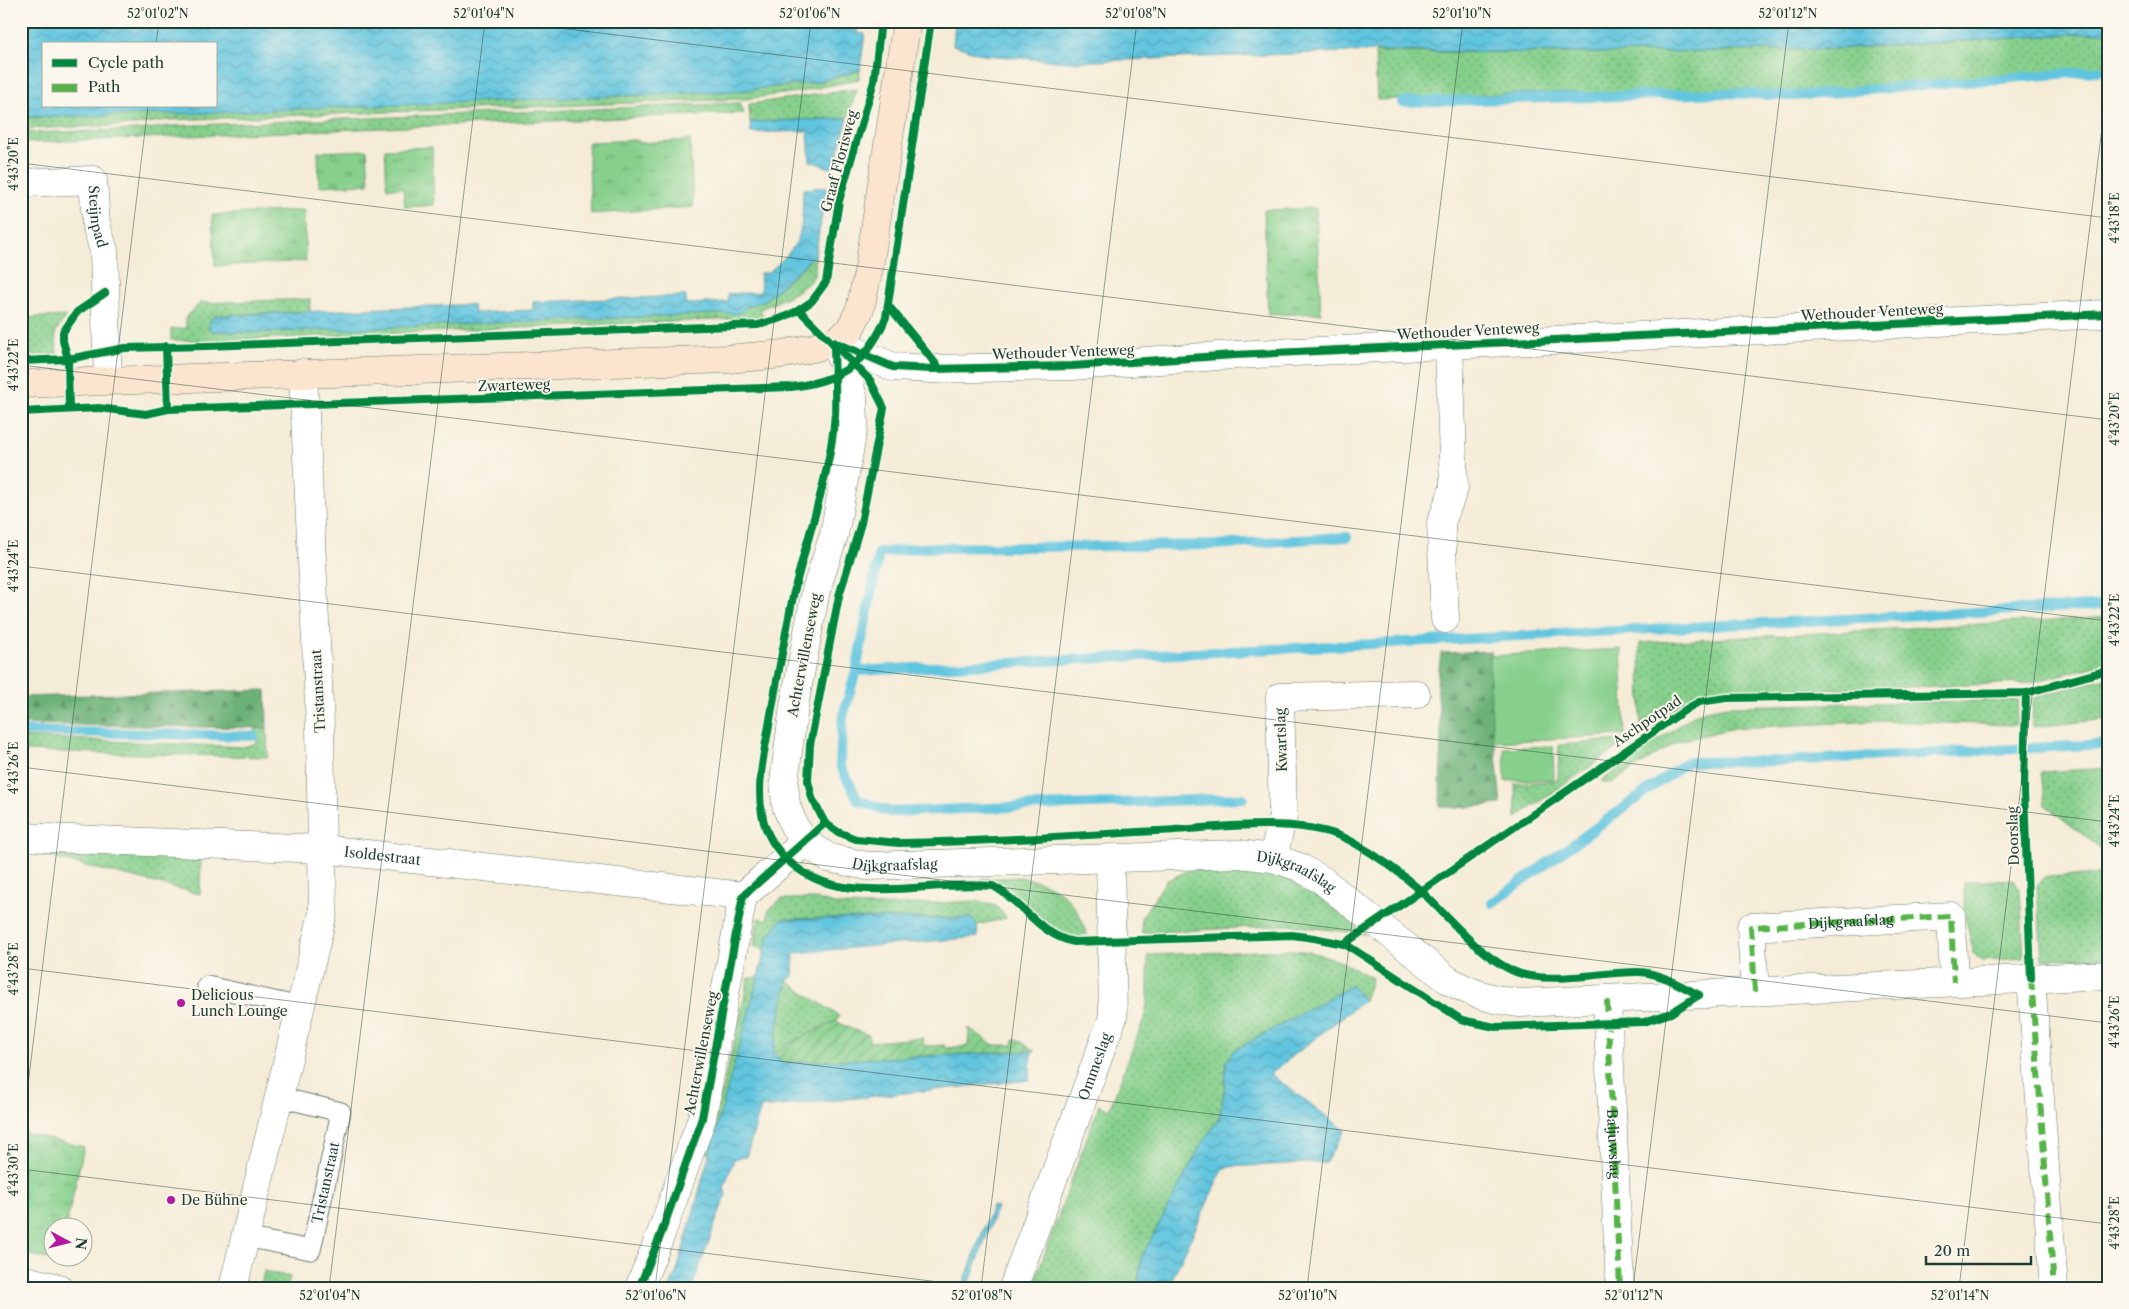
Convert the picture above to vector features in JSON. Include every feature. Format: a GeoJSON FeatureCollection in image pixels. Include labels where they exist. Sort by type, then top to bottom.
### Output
{"type":"FeatureCollection","features":[{"type":"Feature","properties":{"kind":"main road"},"geometry":{"type":"LineString","coordinates":[[834,342],[850,331],[860,309],[869,268],[908,21]]}},
{"type":"Feature","properties":{"kind":"main road","name":"Zwarteweg"},"geometry":{"type":"LineString","coordinates":[[21,384],[728,359],[783,354],[834,342]]}},
{"type":"Feature","properties":{"kind":"street","name":"Steijnpad"},"geometry":{"type":"LineString","coordinates":[[21,183],[94,180],[96,224],[104,251],[108,381]]}},
{"type":"Feature","properties":{"kind":"street","name":"Wethouder Venteweg"},"geometry":{"type":"LineString","coordinates":[[834,342],[893,367],[932,369],[1072,366],[1234,355],[2108,314]]}},
{"type":"Feature","properties":{"kind":"street","name":"Achterwillenseweg"},"geometry":{"type":"LineString","coordinates":[[805,842],[794,826],[786,805],[786,761],[816,590],[834,535],[854,424],[853,397],[846,371],[834,342]]}},
{"type":"Feature","properties":{"kind":"street","name":"Wethouder Venteweg"},"geometry":{"type":"LineString","coordinates":[[1446,619],[1441,523],[1454,488],[1449,345]]}},
{"type":"Feature","properties":{"kind":"street","name":"Tristanstraat"},"geometry":{"type":"LineString","coordinates":[[233,1288],[323,913],[320,726],[303,373]]}},
{"type":"Feature","properties":{"kind":"street","name":"Kwartslag"},"geometry":{"type":"LineString","coordinates":[[1273,858],[1283,815],[1280,697],[1416,694]]}},
{"type":"Feature","properties":{"kind":"street","name":"Isoldestraat"},"geometry":{"type":"LineString","coordinates":[[21,837],[322,849],[743,896]]}},
{"type":"Feature","properties":{"kind":"street","name":"Dijkgraafslag"},"geometry":{"type":"LineString","coordinates":[[805,842],[829,858],[845,863],[868,866],[1239,854],[1273,858],[1299,867],[1322,880],[1448,980],[1468,992],[1493,1000],[1520,1003],[2108,975]]}},
{"type":"Feature","properties":{"kind":"street"},"geometry":{"type":"LineString","coordinates":[[743,896],[805,842]]}},
{"type":"Feature","properties":{"kind":"street","name":"Ommeslag"},"geometry":{"type":"LineString","coordinates":[[1013,1288],[1113,1017],[1110,859]]}},
{"type":"Feature","properties":{"kind":"street","name":"Achterwillenseweg"},"geometry":{"type":"LineString","coordinates":[[639,1288],[661,1234],[702,1118],[743,896]]}},
{"type":"Feature","properties":{"kind":"street","name":"Dijkgraafslag"},"geometry":{"type":"LineString","coordinates":[[1755,992],[1751,927],[1931,917],[1951,916],[1954,982]]}},
{"type":"Feature","properties":{"kind":"street"},"geometry":{"type":"LineString","coordinates":[[2031,978],[2054,1288]]}},
{"type":"Feature","properties":{"kind":"street","name":"Baljuwslag"},"geometry":{"type":"LineString","coordinates":[[1607,1000],[1620,1288]]}},
{"type":"Feature","properties":{"kind":"street"},"geometry":{"type":"LineString","coordinates":[[21,1279],[59,1288]]}},
{"type":"Feature","properties":{"kind":"lane"},"geometry":{"type":"LineString","coordinates":[[207,986],[301,1007]]}},
{"type":"Feature","properties":{"kind":"lane","name":"Tristanstraat"},"geometry":{"type":"LineString","coordinates":[[245,1237],[311,1250],[340,1112],[279,1097]]}},
{"type":"Feature","properties":{"kind":"green space"},"geometry":{"type":"Polygon","coordinates":[[[2108,32],[2108,67],[1795,94],[1736,90],[1505,94],[1377,100],[1375,52],[1598,53],[1834,49],[2108,32]]]}},
{"type":"Feature","properties":{"kind":"green space"},"geometry":{"type":"Polygon","coordinates":[[[860,70],[859,79],[805,91],[745,99],[169,120],[136,125],[21,129],[21,118],[738,91],[817,82],[860,70]]]}},
{"type":"Feature","properties":{"kind":"green space"},"geometry":{"type":"Polygon","coordinates":[[[857,89],[848,118],[750,122],[749,104],[857,89]]]}},
{"type":"Feature","properties":{"kind":"green space"},"geometry":{"type":"Polygon","coordinates":[[[740,103],[744,113],[21,143],[21,133],[138,130],[170,126],[740,103]]]}},
{"type":"Feature","properties":{"kind":"green space"},"geometry":{"type":"Polygon","coordinates":[[[637,140],[638,143],[690,140],[693,207],[591,214],[588,142],[637,140]]]}},
{"type":"Feature","properties":{"kind":"green space"},"geometry":{"type":"Polygon","coordinates":[[[432,147],[434,205],[405,207],[403,188],[387,188],[385,149],[432,147]]]}},
{"type":"Feature","properties":{"kind":"green space"},"geometry":{"type":"Polygon","coordinates":[[[367,150],[369,184],[319,186],[318,152],[367,150]]]}},
{"type":"Feature","properties":{"kind":"green space"},"geometry":{"type":"Polygon","coordinates":[[[1316,208],[1321,313],[1268,315],[1264,210],[1316,208]]]}},
{"type":"Feature","properties":{"kind":"green space"},"geometry":{"type":"Polygon","coordinates":[[[304,210],[306,261],[215,266],[212,215],[304,210]]]}},
{"type":"Feature","properties":{"kind":"green space"},"geometry":{"type":"Polygon","coordinates":[[[815,255],[815,271],[811,280],[799,290],[760,309],[764,318],[205,341],[171,340],[171,329],[186,328],[186,317],[200,303],[310,299],[310,311],[214,316],[213,331],[247,331],[746,307],[773,293],[815,255]]]}},
{"type":"Feature","properties":{"kind":"green space"},"geometry":{"type":"Polygon","coordinates":[[[66,316],[55,333],[57,354],[21,356],[21,318],[66,316]]]}},
{"type":"Feature","properties":{"kind":"green space"},"geometry":{"type":"Polygon","coordinates":[[[2108,617],[2108,663],[2028,683],[1696,694],[1641,730],[1640,643],[2108,617]]]}},
{"type":"Feature","properties":{"kind":"green space"},"geometry":{"type":"Polygon","coordinates":[[[1621,649],[1625,735],[1493,742],[1489,656],[1621,649]]]}},
{"type":"Feature","properties":{"kind":"green space"},"geometry":{"type":"Polygon","coordinates":[[[1491,651],[1495,745],[1501,804],[1457,808],[1440,806],[1441,735],[1437,683],[1441,653],[1491,651]]]}},
{"type":"Feature","properties":{"kind":"green space"},"geometry":{"type":"Polygon","coordinates":[[[2108,677],[2108,719],[2032,727],[2033,698],[2108,677]]]}},
{"type":"Feature","properties":{"kind":"green space"},"geometry":{"type":"Polygon","coordinates":[[[266,690],[267,728],[21,724],[21,697],[266,690]]]}},
{"type":"Feature","properties":{"kind":"green space"},"geometry":{"type":"Polygon","coordinates":[[[2019,700],[2016,725],[1878,721],[1734,728],[1679,741],[1611,783],[1601,781],[1692,716],[1705,710],[1728,706],[2019,700]]]}},
{"type":"Feature","properties":{"kind":"green space"},"geometry":{"type":"Polygon","coordinates":[[[255,728],[267,728],[268,757],[21,751],[21,737],[243,747],[257,743],[255,728]]]}},
{"type":"Feature","properties":{"kind":"green space"},"geometry":{"type":"Polygon","coordinates":[[[1630,739],[1516,818],[1515,784],[1558,780],[1559,745],[1630,739]]]}},
{"type":"Feature","properties":{"kind":"green space"},"geometry":{"type":"Polygon","coordinates":[[[1553,746],[1554,779],[1505,781],[1504,748],[1553,746]]]}},
{"type":"Feature","properties":{"kind":"green space"},"geometry":{"type":"Polygon","coordinates":[[[2108,768],[2108,854],[2045,805],[2041,772],[2108,768]]]}},
{"type":"Feature","properties":{"kind":"green space"},"geometry":{"type":"Polygon","coordinates":[[[37,854],[201,858],[200,894],[37,854]]]}},
{"type":"Feature","properties":{"kind":"green space"},"geometry":{"type":"Polygon","coordinates":[[[1193,868],[1246,868],[1277,873],[1312,891],[1365,934],[1290,925],[1142,933],[1141,918],[1166,881],[1193,868]]]}},
{"type":"Feature","properties":{"kind":"green space"},"geometry":{"type":"Polygon","coordinates":[[[2108,874],[2108,958],[2042,959],[2037,885],[2045,877],[2108,874]]]}},
{"type":"Feature","properties":{"kind":"green space"},"geometry":{"type":"Polygon","coordinates":[[[1020,877],[1045,884],[1056,889],[1064,896],[1078,914],[1088,938],[1066,936],[1057,932],[1031,908],[1002,887],[981,879],[1020,877]]]}},
{"type":"Feature","properties":{"kind":"green space"},"geometry":{"type":"Polygon","coordinates":[[[2014,879],[2020,889],[2024,958],[1983,961],[1974,954],[1964,911],[1964,882],[2014,879]]]}},
{"type":"Feature","properties":{"kind":"green space"},"geometry":{"type":"Polygon","coordinates":[[[781,899],[815,899],[839,905],[876,906],[977,901],[996,906],[1007,918],[977,925],[971,918],[782,919],[768,936],[765,950],[754,946],[758,918],[768,920],[768,911],[781,899]]]}},
{"type":"Feature","properties":{"kind":"green space"},"geometry":{"type":"Polygon","coordinates":[[[1289,950],[1332,958],[1372,978],[1364,1000],[1352,985],[1233,1051],[1226,1063],[1225,1087],[1219,1118],[1202,1143],[1141,1258],[1138,1288],[1032,1288],[1099,1105],[1109,1110],[1143,1021],[1148,999],[1148,955],[1289,950]]]}},
{"type":"Feature","properties":{"kind":"green space"},"geometry":{"type":"Polygon","coordinates":[[[748,978],[758,978],[750,1018],[710,1157],[706,1151],[739,1023],[748,978]]]}},
{"type":"Feature","properties":{"kind":"green space"},"geometry":{"type":"Polygon","coordinates":[[[787,981],[839,1016],[836,1021],[786,1045],[780,1051],[773,1052],[787,981]]]}},
{"type":"Feature","properties":{"kind":"green space"},"geometry":{"type":"Polygon","coordinates":[[[836,1021],[869,1035],[869,1042],[923,1038],[924,1046],[944,1045],[945,1048],[968,1046],[969,1028],[994,1045],[1013,1045],[1014,1039],[1017,1039],[1035,1051],[783,1063],[773,1052],[780,1051],[786,1045],[836,1021]]]}},
{"type":"Feature","properties":{"kind":"green space"},"geometry":{"type":"Polygon","coordinates":[[[21,1132],[84,1147],[68,1216],[42,1216],[42,1258],[21,1253],[21,1132]]]}},
{"type":"Feature","properties":{"kind":"green space"},"geometry":{"type":"Polygon","coordinates":[[[264,1271],[290,1277],[287,1288],[260,1288],[264,1271]]]}},
{"type":"Feature","properties":{"kind":"water"},"geometry":{"type":"Polygon","coordinates":[[[21,21],[859,21],[857,33],[865,34],[860,70],[817,82],[738,91],[177,114],[21,117],[21,21]]]}},
{"type":"Feature","properties":{"kind":"water"},"geometry":{"type":"Polygon","coordinates":[[[946,21],[2108,21],[2108,32],[1834,49],[1598,53],[1375,51],[1069,62],[984,55],[953,45],[955,23],[946,21]]]}},
{"type":"Feature","properties":{"kind":"water"},"geometry":{"type":"Polygon","coordinates":[[[848,118],[833,169],[810,161],[808,131],[751,133],[750,122],[848,118]]]}},
{"type":"Feature","properties":{"kind":"water"},"geometry":{"type":"Polygon","coordinates":[[[827,187],[815,255],[764,301],[746,307],[740,313],[250,333],[213,331],[209,328],[210,321],[214,316],[473,304],[474,313],[533,310],[533,302],[686,296],[686,304],[728,302],[728,294],[761,292],[760,273],[768,273],[780,262],[789,253],[799,237],[803,189],[827,187]]]}},
{"type":"Feature","properties":{"kind":"water"},"geometry":{"type":"Polygon","coordinates":[[[972,918],[977,925],[978,937],[794,953],[793,976],[787,981],[773,1052],[783,1063],[1032,1051],[1029,1080],[761,1108],[746,1157],[734,1159],[724,1188],[726,1194],[692,1288],[669,1288],[677,1271],[768,936],[782,919],[972,918]]]}},
{"type":"Feature","properties":{"kind":"water"},"geometry":{"type":"Polygon","coordinates":[[[1352,985],[1364,1000],[1270,1074],[1345,1130],[1326,1162],[1226,1167],[1219,1177],[1168,1288],[1138,1288],[1141,1258],[1202,1143],[1219,1118],[1225,1087],[1226,1063],[1233,1051],[1352,985]]]}},
{"type":"Feature","properties":{"kind":"water"},"geometry":{"type":"Polygon","coordinates":[[[992,1206],[997,1207],[968,1288],[962,1288],[992,1206]]]}},
{"type":"Feature","properties":{"kind":"waterway"},"geometry":{"type":"LineString","coordinates":[[1402,102],[1730,93],[1794,96],[2108,70]]}},
{"type":"Feature","properties":{"kind":"waterway"},"geometry":{"type":"LineString","coordinates":[[1243,798],[890,812],[858,800],[840,765],[843,716],[856,671],[879,553],[920,548],[1216,545],[1347,537]]}},
{"type":"Feature","properties":{"kind":"waterway"},"geometry":{"type":"LineString","coordinates":[[856,671],[2108,605]]}},
{"type":"Feature","properties":{"kind":"waterway"},"geometry":{"type":"LineString","coordinates":[[21,731],[254,736]]}},
{"type":"Feature","properties":{"kind":"waterway"},"geometry":{"type":"LineString","coordinates":[[1492,903],[1687,762],[1786,761],[2108,744]]}},
{"type":"Feature","properties":{"kind":"marked path"},"geometry":{"type":"LineString","coordinates":[[1755,992],[1751,927],[1951,916],[1954,982]]}},
{"type":"Feature","properties":{"kind":"marked path"},"geometry":{"type":"LineString","coordinates":[[2031,978],[2054,1288]]}},
{"type":"Feature","properties":{"kind":"marked path"},"geometry":{"type":"LineString","coordinates":[[1607,1000],[1620,1288]]}},
{"type":"Feature","properties":{"kind":"cycle path","name":"Graaf Florisweg"},"geometry":{"type":"LineString","coordinates":[[21,361],[68,359],[125,348],[758,325],[782,318],[812,301],[826,282],[839,201],[874,81],[881,21]]}},
{"type":"Feature","properties":{"kind":"cycle path"},"geometry":{"type":"LineString","coordinates":[[21,412],[99,408],[146,414],[168,409],[791,387],[838,375],[861,358],[870,347],[886,317],[931,21]]}},
{"type":"Feature","properties":{"kind":"cycle path"},"geometry":{"type":"LineString","coordinates":[[69,409],[68,359],[63,341],[63,332],[77,312],[105,293]]}},
{"type":"Feature","properties":{"kind":"cycle path"},"geometry":{"type":"LineString","coordinates":[[888,305],[939,368]]}},
{"type":"Feature","properties":{"kind":"cycle path"},"geometry":{"type":"LineString","coordinates":[[799,310],[870,380],[884,408],[861,523],[839,596],[810,745],[808,781],[812,798],[825,823],[838,832],[856,839],[899,843],[1028,839],[1256,825],[1282,825],[1307,828],[1331,833],[1351,841],[1388,864],[1421,891],[1474,944],[1498,963],[1511,970],[1525,975],[1557,978],[1624,972],[1647,973],[1670,980],[1699,995]]}},
{"type":"Feature","properties":{"kind":"cycle path"},"geometry":{"type":"LineString","coordinates":[[839,344],[893,367],[932,369],[1072,366],[1234,355],[2108,314]]}},
{"type":"Feature","properties":{"kind":"cycle path"},"geometry":{"type":"LineString","coordinates":[[834,342],[835,414],[832,437],[823,483],[793,596],[764,754],[760,790],[762,814],[772,842],[792,864],[803,872],[831,884],[863,889],[900,889],[956,885],[993,886],[1013,900],[1051,933],[1074,942],[1292,935],[1344,944],[1462,1020],[1495,1027],[1644,1022],[1671,1013],[1699,995]]}},
{"type":"Feature","properties":{"kind":"cycle path"},"geometry":{"type":"LineString","coordinates":[[166,346],[168,409]]}},
{"type":"Feature","properties":{"kind":"cycle path","name":"Aschpotpad"},"geometry":{"type":"LineString","coordinates":[[1344,944],[1699,702],[1727,698],[2026,693],[2108,670]]}},
{"type":"Feature","properties":{"kind":"cycle path","name":"Doorslag"},"geometry":{"type":"LineString","coordinates":[[2026,693],[2024,791],[2031,978]]}},
{"type":"Feature","properties":{"kind":"cycle path"},"geometry":{"type":"LineString","coordinates":[[639,1288],[661,1234],[702,1118],[743,896],[825,823]]}},
{"type":"Feature","properties":{"kind":"place","name":"Delicious Lunch Lounge"},"geometry":{"type":"Point","coordinates":[181,1003]}},
{"type":"Feature","properties":{"kind":"place","name":"De Bühne"},"geometry":{"type":"Point","coordinates":[171,1200]}}]}
